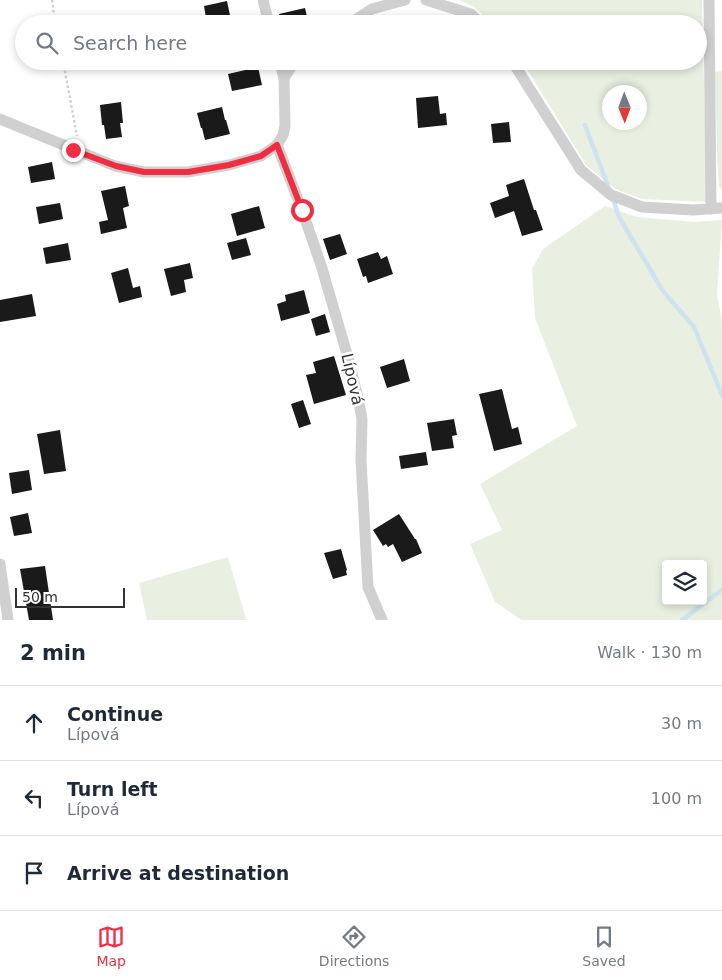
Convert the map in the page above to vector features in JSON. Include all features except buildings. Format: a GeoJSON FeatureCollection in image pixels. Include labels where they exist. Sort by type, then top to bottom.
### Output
{"type":"FeatureCollection","features":[{"type":"Feature","properties":{"kind":"street"},"geometry":{"type":"LineString","coordinates":[[263,0],[267,15]]}},
{"type":"Feature","properties":{"kind":"street"},"geometry":{"type":"LineString","coordinates":[[363,15],[372,9],[405,0]]}},
{"type":"Feature","properties":{"kind":"street"},"geometry":{"type":"LineString","coordinates":[[426,0],[472,15]]}},
{"type":"Feature","properties":{"kind":"street"},"geometry":{"type":"LineString","coordinates":[[518,70],[581,170],[610,195],[642,207],[693,210],[717,208],[709,0]]}},
{"type":"Feature","properties":{"kind":"street"},"geometry":{"type":"LineString","coordinates":[[0,119],[116,166],[144,172],[188,172],[229,165],[261,156],[277,145],[283,135],[285,126],[284,78],[282,70]]}},
{"type":"Feature","properties":{"kind":"street"},"geometry":{"type":"LineString","coordinates":[[284,78],[289,70]]}},
{"type":"Feature","properties":{"kind":"street","name":"Lípová"},"geometry":{"type":"LineString","coordinates":[[277,145],[323,272],[347,352],[362,418],[361,460],[368,587],[382,620]]}},
{"type":"Feature","properties":{"kind":"street"},"geometry":{"type":"LineString","coordinates":[[0,564],[8,620]]}},
{"type":"Feature","properties":{"kind":"path"},"geometry":{"type":"LineString","coordinates":[[52,0],[54,15]]}},
{"type":"Feature","properties":{"kind":"path"},"geometry":{"type":"LineString","coordinates":[[64,70],[77,138],[73,150]]}},
{"type":"Feature","properties":{"kind":"green space"},"geometry":{"type":"Polygon","coordinates":[[[459,0],[702,0],[702,15],[482,15],[474,7],[459,0]]]}},
{"type":"Feature","properties":{"kind":"green space"},"geometry":{"type":"Polygon","coordinates":[[[528,70],[704,70],[706,202],[642,199],[615,189],[586,165],[528,70]]]}},
{"type":"Feature","properties":{"kind":"green space"},"geometry":{"type":"Polygon","coordinates":[[[722,71],[722,190],[719,186],[717,156],[715,72],[722,71]]]}},
{"type":"Feature","properties":{"kind":"green space"},"geometry":{"type":"Polygon","coordinates":[[[605,206],[637,217],[694,222],[722,220],[717,294],[722,322],[722,620],[522,620],[495,602],[470,544],[502,530],[480,484],[577,426],[535,318],[532,269],[543,249],[605,206]]]}},
{"type":"Feature","properties":{"kind":"green space"},"geometry":{"type":"Polygon","coordinates":[[[228,557],[246,619],[249,620],[147,620],[139,583],[228,557]]]}},
{"type":"Feature","properties":{"kind":"waterway"},"geometry":{"type":"LineString","coordinates":[[585,125],[609,189]]}},
{"type":"Feature","properties":{"kind":"waterway"},"geometry":{"type":"LineString","coordinates":[[613,199],[619,217],[663,291],[694,327],[722,395]]}},
{"type":"Feature","properties":{"kind":"waterway"},"geometry":{"type":"LineString","coordinates":[[682,620],[722,590]]}},
{"type":"Feature","properties":{"kind":"route"},"geometry":{"type":"LineString","coordinates":[[73,150],[116,166],[144,172],[188,172],[229,165],[261,156],[277,145],[302,210]]}}]}
